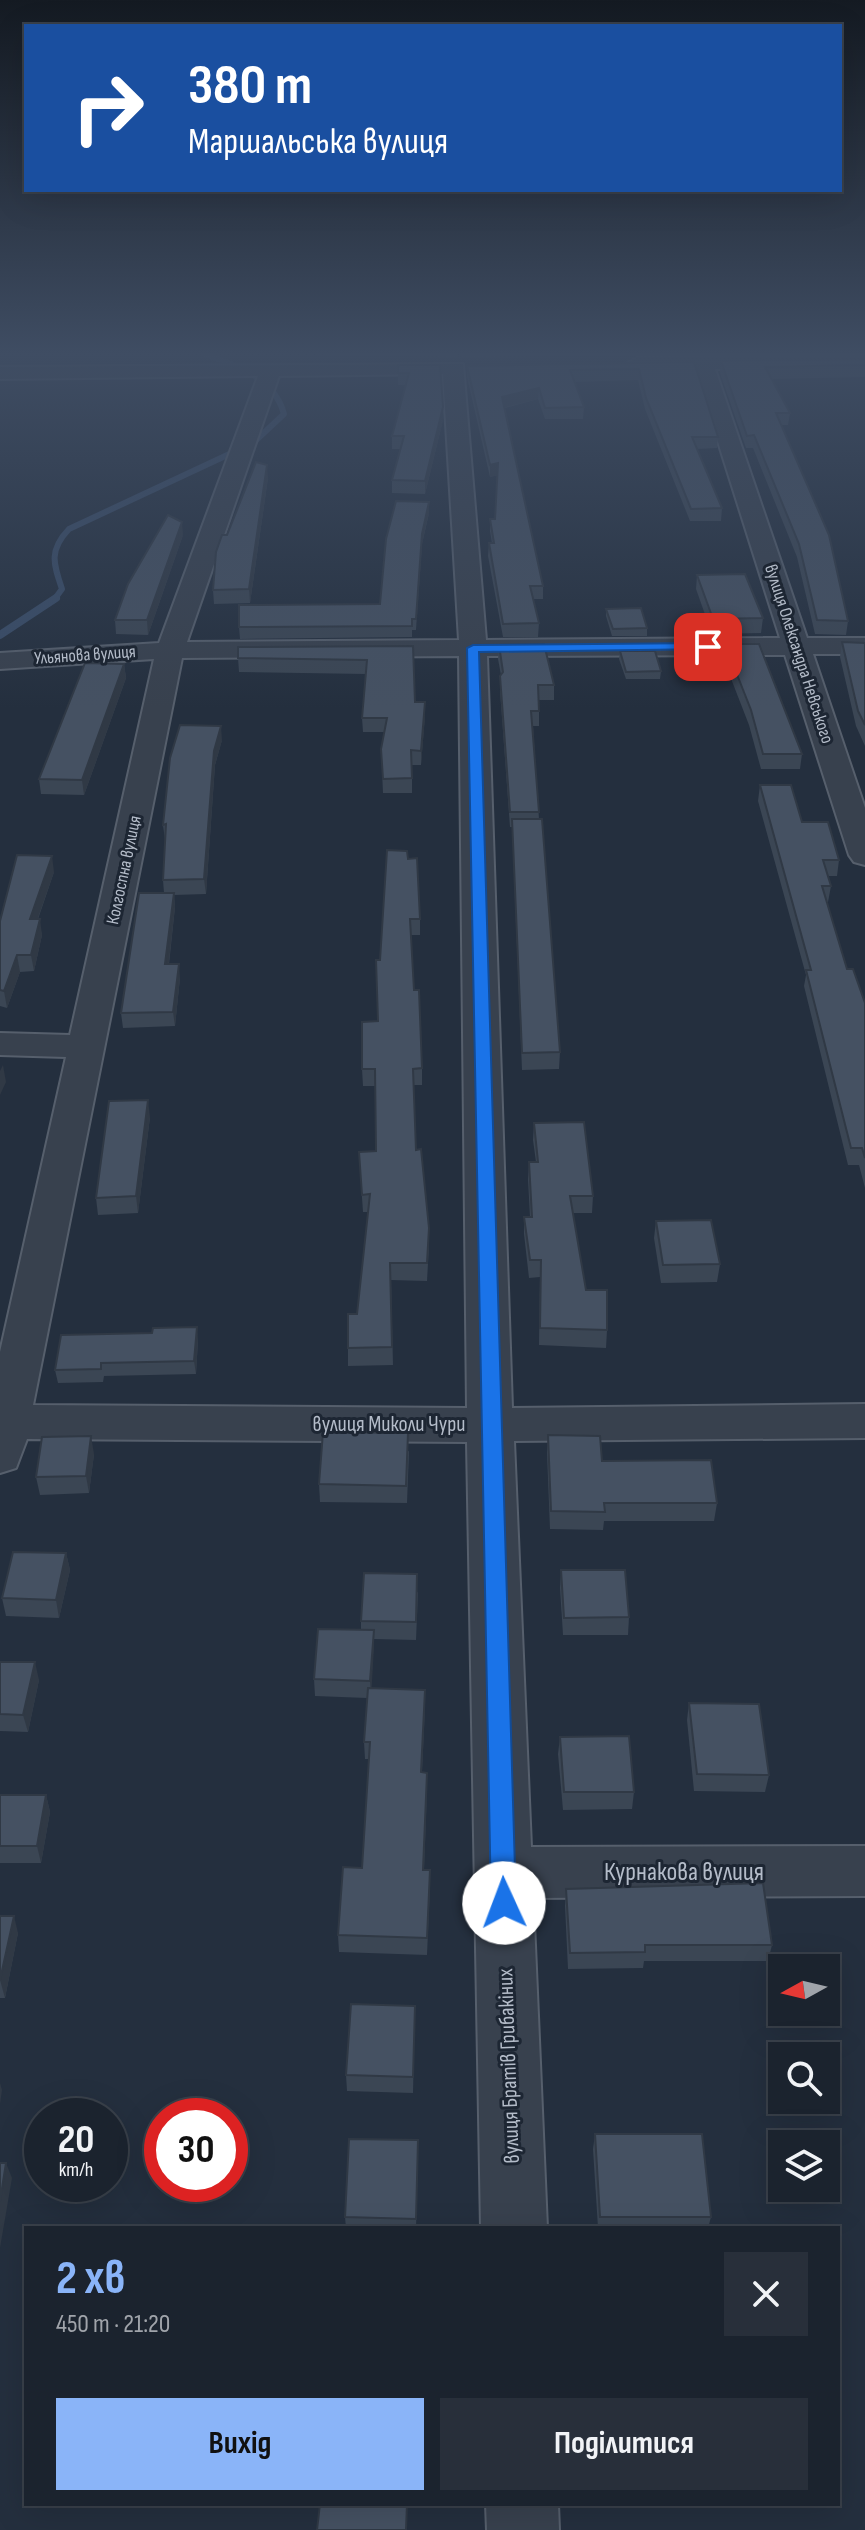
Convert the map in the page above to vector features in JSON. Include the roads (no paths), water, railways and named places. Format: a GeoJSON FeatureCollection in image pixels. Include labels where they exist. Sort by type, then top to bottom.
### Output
{"type":"FeatureCollection","features":[{"type":"Feature","properties":{"kind":"street","name":"Колгоспна вулиця"},"geometry":{"type":"LineString","coordinates":[[5,1439],[170,650],[234,472]]}},
{"type":"Feature","properties":{"kind":"street","name":"вулиця Братів Грибакіних"},"geometry":{"type":"LineString","coordinates":[[470,472],[490,1425],[514,2226]]}},
{"type":"Feature","properties":{"kind":"street","name":"вулиця Олександра Невського"},"geometry":{"type":"LineString","coordinates":[[739,472],[865,855]]}},
{"type":"Feature","properties":{"kind":"street","name":"Ульянова вулиця"},"geometry":{"type":"LineString","coordinates":[[0,661],[170,650],[865,646]]}},
{"type":"Feature","properties":{"kind":"street"},"geometry":{"type":"LineString","coordinates":[[0,1044],[87,1047]]}},
{"type":"Feature","properties":{"kind":"street","name":"вулиця Миколи Чури"},"geometry":{"type":"LineString","coordinates":[[5,1439],[490,1425],[865,1421]]}},
{"type":"Feature","properties":{"kind":"street","name":"Курнакова вулиця"},"geometry":{"type":"LineString","coordinates":[[503,1873],[865,1871]]}},
{"type":"Feature","properties":{"kind":"street"},"geometry":{"type":"LineString","coordinates":[[522,2506],[523,2530]]}},
{"type":"Feature","properties":{"kind":"waterway"},"geometry":{"type":"LineString","coordinates":[[55,599],[62,589],[55,564],[56,550],[69,529],[191,472]]}},
{"type":"Feature","properties":{"kind":"waterway"},"geometry":{"type":"LineString","coordinates":[[0,635],[55,599]]}}]}
